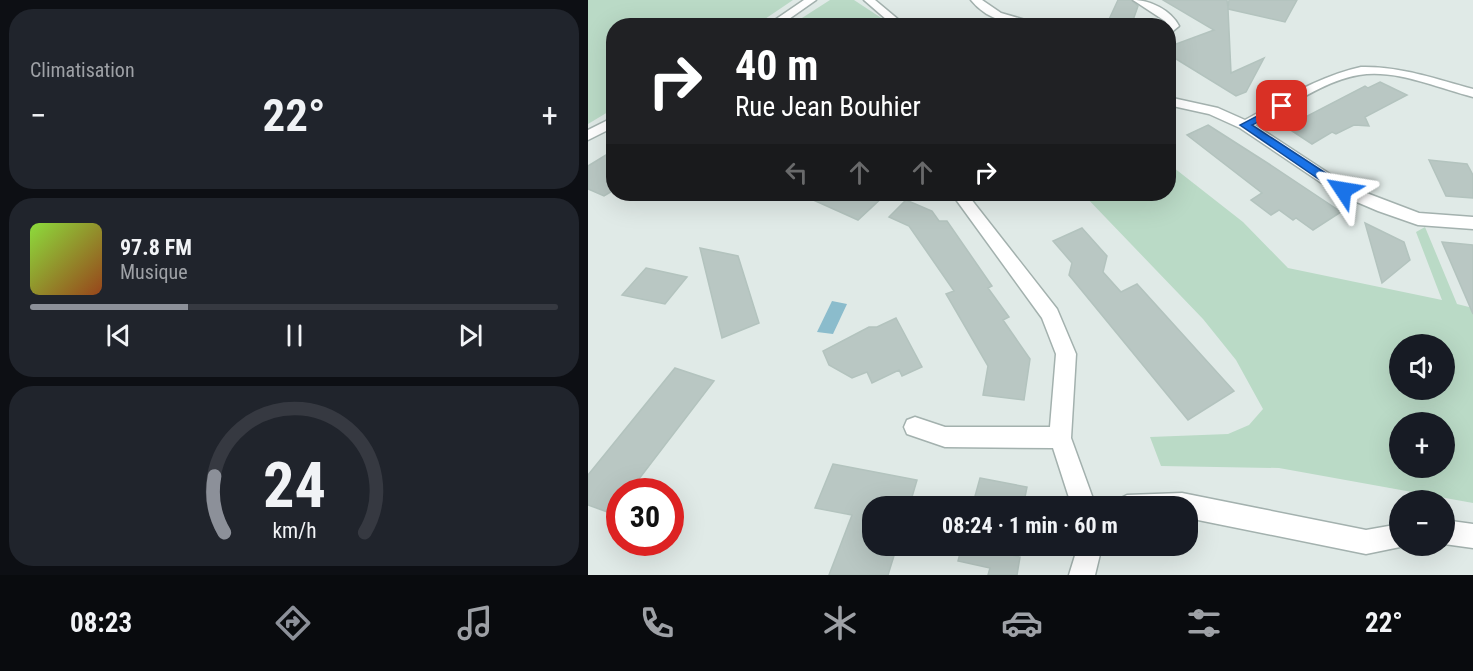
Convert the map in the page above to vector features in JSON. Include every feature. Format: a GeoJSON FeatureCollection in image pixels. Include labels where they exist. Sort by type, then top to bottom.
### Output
{"type":"FeatureCollection","features":[{"type":"Feature","properties":{"kind":"street"},"geometry":{"type":"LineString","coordinates":[[783,18],[811,0]]}},
{"type":"Feature","properties":{"kind":"street"},"geometry":{"type":"LineString","coordinates":[[869,0],[891,18]]}},
{"type":"Feature","properties":{"kind":"street"},"geometry":{"type":"LineString","coordinates":[[976,0],[985,9],[1007,18]]}},
{"type":"Feature","properties":{"kind":"street"},"geometry":{"type":"LineString","coordinates":[[1138,0],[1168,18]]}},
{"type":"Feature","properties":{"kind":"street"},"geometry":{"type":"LineString","coordinates":[[1245,125],[1325,84],[1359,71],[1382,70],[1473,93]]}},
{"type":"Feature","properties":{"kind":"street"},"geometry":{"type":"LineString","coordinates":[[1176,103],[1213,111],[1245,125],[1343,190],[1363,199],[1418,219],[1473,223]]}},
{"type":"Feature","properties":{"kind":"street"},"geometry":{"type":"LineString","coordinates":[[588,136],[606,126]]}},
{"type":"Feature","properties":{"kind":"street"},"geometry":{"type":"LineString","coordinates":[[965,201],[1050,314],[1066,354],[1060,438],[1080,496]]}},
{"type":"Feature","properties":{"kind":"street"},"geometry":{"type":"LineString","coordinates":[[915,427],[945,437],[1060,438]]}},
{"type":"Feature","properties":{"kind":"street"},"geometry":{"type":"LineString","coordinates":[[1198,508],[1366,542],[1389,538]]}},
{"type":"Feature","properties":{"kind":"street"},"geometry":{"type":"LineString","coordinates":[[1455,534],[1473,536]]}},
{"type":"Feature","properties":{"kind":"street"},"geometry":{"type":"LineString","coordinates":[[1082,575],[1087,556]]}},
{"type":"Feature","properties":{"kind":"green space"},"geometry":{"type":"Polygon","coordinates":[[[588,0],[793,0],[766,18],[606,18],[606,113],[588,124],[588,0]]]}},
{"type":"Feature","properties":{"kind":"green space"},"geometry":{"type":"Polygon","coordinates":[[[830,0],[854,0],[881,18],[802,18],[830,0]]]}},
{"type":"Feature","properties":{"kind":"green space"},"geometry":{"type":"Polygon","coordinates":[[[1176,169],[1243,222],[1288,268],[1442,300],[1416,232],[1425,227],[1457,304],[1473,308],[1473,503],[1455,500],[1455,490],[1401,490],[1279,468],[1161,466],[1150,437],[1228,434],[1249,425],[1263,409],[1236,360],[1203,319],[1090,201],[1176,201],[1176,169]]]}},
{"type":"Feature","properties":{"kind":"water"},"geometry":{"type":"Polygon","coordinates":[[[832,301],[847,304],[833,334],[817,332],[832,301]]]}},
{"type":"Feature","properties":{"kind":"building"},"geometry":{"type":"Polygon","coordinates":[[[1118,0],[1131,0],[1138,6],[1134,18],[1110,18],[1118,0]]]}},
{"type":"Feature","properties":{"kind":"building"},"geometry":{"type":"Polygon","coordinates":[[[1163,0],[1227,0],[1228,8],[1229,0],[1297,0],[1285,22],[1228,9],[1231,73],[1264,58],[1246,92],[1236,96],[1176,59],[1176,44],[1214,30],[1163,0]]]}},
{"type":"Feature","properties":{"kind":"building"},"geometry":{"type":"Polygon","coordinates":[[[1380,82],[1407,95],[1365,117],[1369,126],[1354,125],[1336,134],[1332,132],[1312,144],[1286,127],[1365,86],[1368,88],[1380,82]]]}},
{"type":"Feature","properties":{"kind":"building"},"geometry":{"type":"Polygon","coordinates":[[[1208,125],[1341,212],[1313,230],[1279,210],[1271,215],[1251,200],[1262,193],[1187,135],[1208,125]]]}},
{"type":"Feature","properties":{"kind":"building"},"geometry":{"type":"Polygon","coordinates":[[[606,155],[606,195],[604,196],[588,189],[588,166],[606,155]]]}},
{"type":"Feature","properties":{"kind":"building"},"geometry":{"type":"Polygon","coordinates":[[[1429,160],[1467,164],[1473,175],[1473,198],[1446,196],[1429,160]]]}},
{"type":"Feature","properties":{"kind":"building"},"geometry":{"type":"Polygon","coordinates":[[[816,201],[878,201],[858,220],[816,201]]]}},
{"type":"Feature","properties":{"kind":"building"},"geometry":{"type":"Polygon","coordinates":[[[905,201],[908,201],[932,211],[939,221],[947,221],[992,286],[988,288],[1009,317],[1003,320],[1030,359],[1024,400],[983,395],[988,366],[946,294],[954,291],[909,226],[889,217],[905,201]]]}},
{"type":"Feature","properties":{"kind":"building"},"geometry":{"type":"Polygon","coordinates":[[[1365,223],[1404,242],[1410,260],[1382,283],[1365,223]]]}},
{"type":"Feature","properties":{"kind":"building"},"geometry":{"type":"Polygon","coordinates":[[[1082,228],[1107,256],[1103,272],[1121,292],[1137,284],[1234,391],[1188,420],[1069,275],[1072,263],[1053,241],[1082,228]]]}},
{"type":"Feature","properties":{"kind":"building"},"geometry":{"type":"Polygon","coordinates":[[[1442,242],[1473,245],[1473,314],[1442,242]]]}},
{"type":"Feature","properties":{"kind":"building"},"geometry":{"type":"Polygon","coordinates":[[[700,248],[738,256],[759,323],[722,338],[700,248]]]}},
{"type":"Feature","properties":{"kind":"building"},"geometry":{"type":"Polygon","coordinates":[[[646,268],[687,277],[665,304],[622,295],[646,268]]]}},
{"type":"Feature","properties":{"kind":"building"},"geometry":{"type":"Polygon","coordinates":[[[896,318],[922,367],[902,376],[899,370],[872,383],[867,372],[852,378],[829,365],[823,351],[869,327],[877,327],[896,318]]]}},
{"type":"Feature","properties":{"kind":"building"},"geometry":{"type":"Polygon","coordinates":[[[675,368],[714,381],[640,478],[606,478],[606,511],[588,505],[588,475],[675,368]]]}},
{"type":"Feature","properties":{"kind":"building"},"geometry":{"type":"Polygon","coordinates":[[[833,464],[917,480],[912,496],[862,496],[862,556],[894,556],[888,575],[829,575],[852,515],[815,508],[833,464]]]}},
{"type":"Feature","properties":{"kind":"building"},"geometry":{"type":"Polygon","coordinates":[[[980,478],[1027,487],[1025,496],[975,496],[980,478]]]}},
{"type":"Feature","properties":{"kind":"building"},"geometry":{"type":"Polygon","coordinates":[[[959,556],[1020,557],[1017,575],[988,575],[990,568],[958,561],[959,556]]]}},
{"type":"Feature","properties":{"kind":"route"},"geometry":{"type":"LineString","coordinates":[[1282,106],[1245,125],[1343,190]]}}]}
